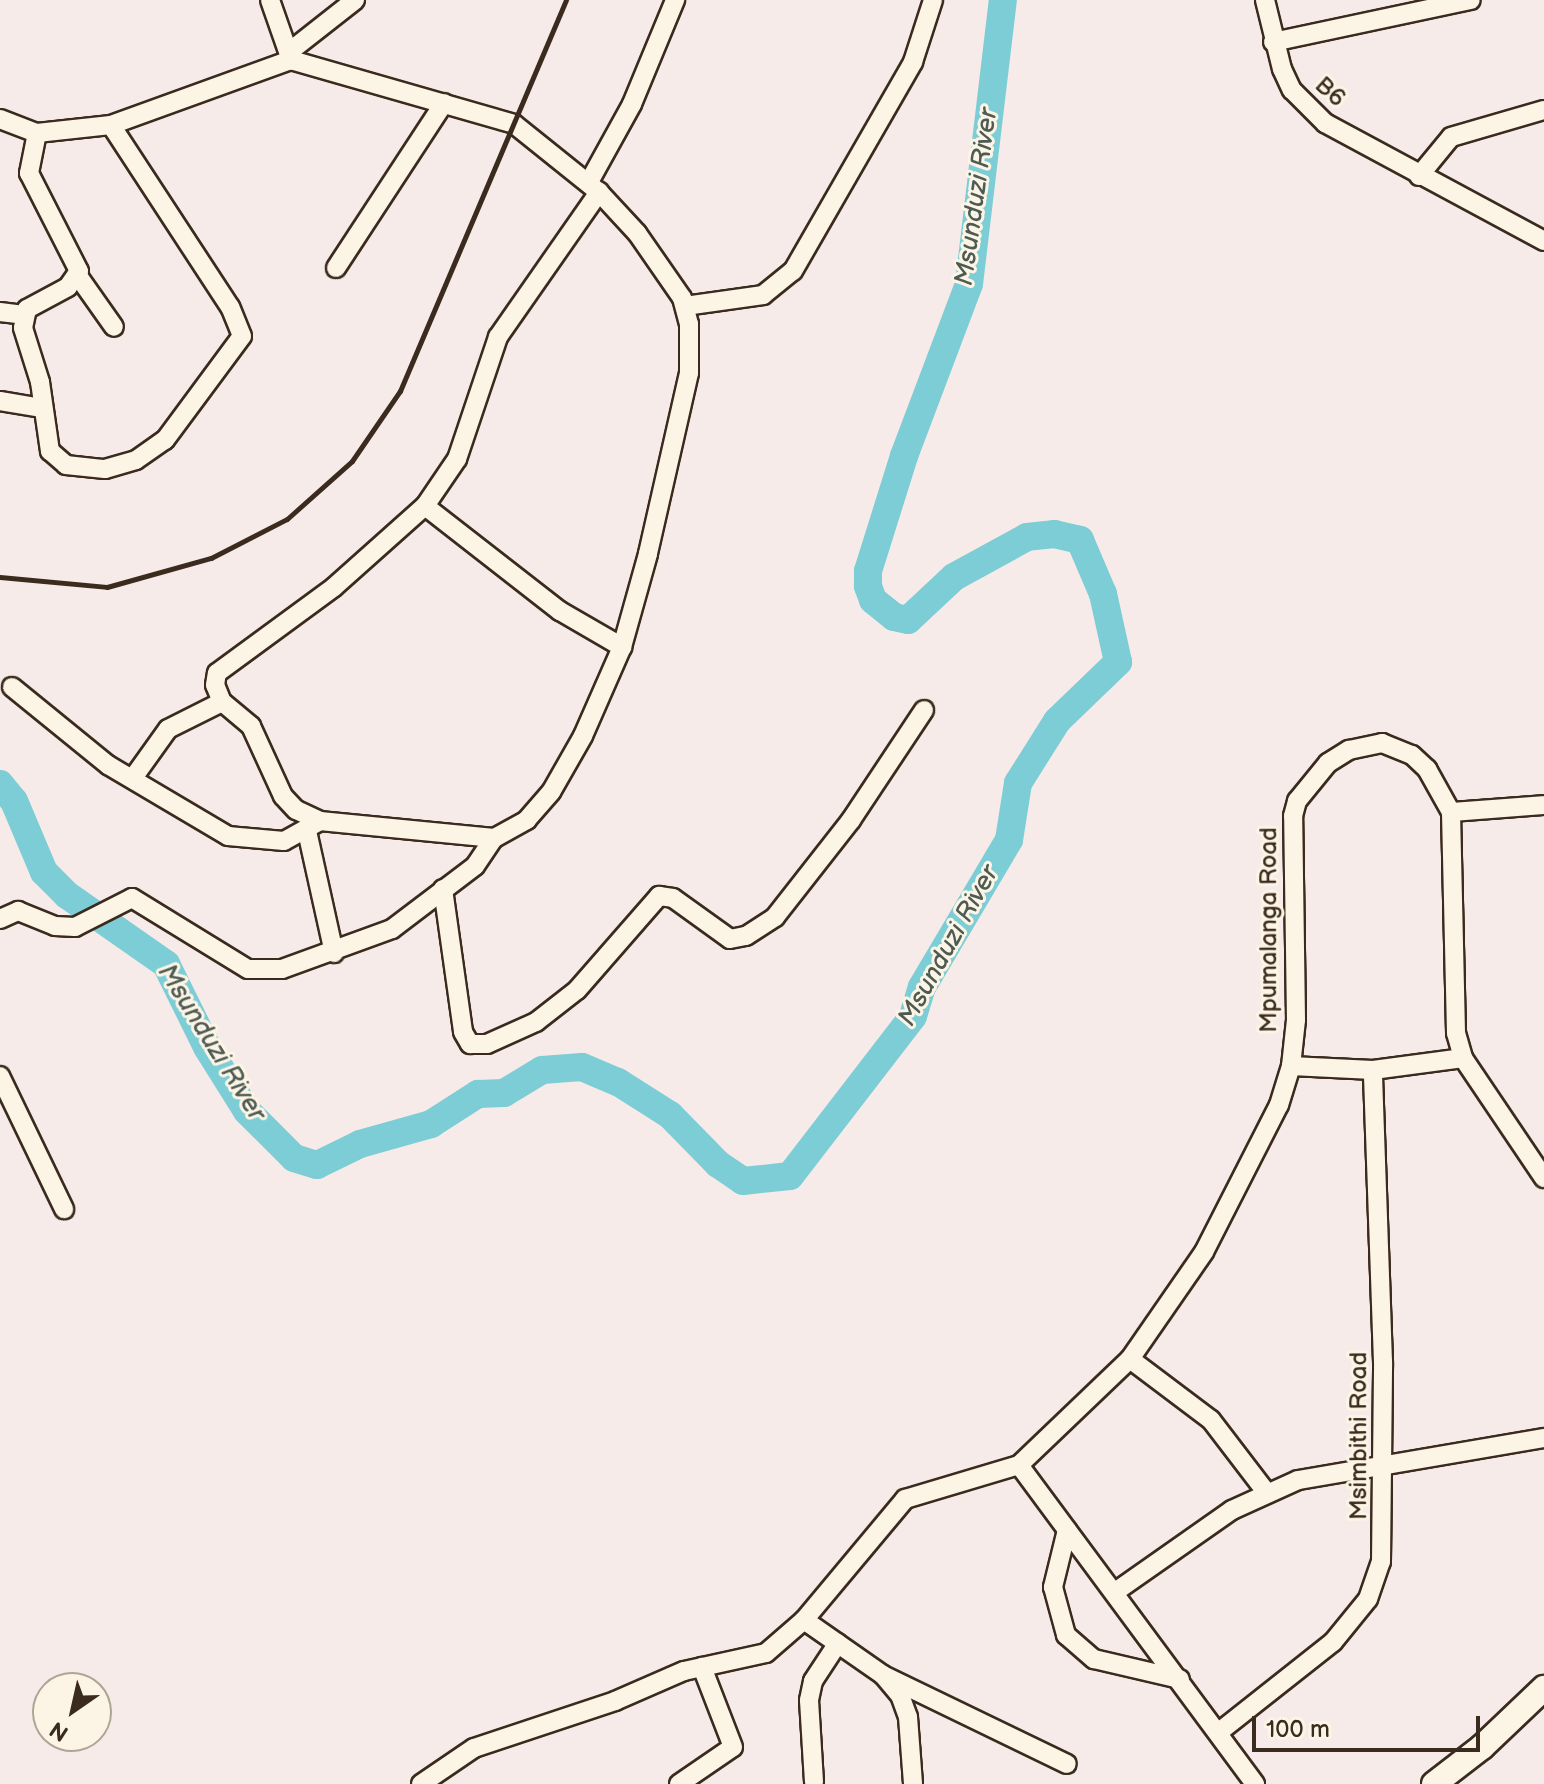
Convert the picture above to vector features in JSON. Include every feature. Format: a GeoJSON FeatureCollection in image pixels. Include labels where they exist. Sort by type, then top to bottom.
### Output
{"type":"FeatureCollection","features":[{"type":"Feature","properties":{"kind":"street"},"geometry":{"type":"LineString","coordinates":[[270,0],[290,56]]}},
{"type":"Feature","properties":{"kind":"street"},"geometry":{"type":"LineString","coordinates":[[0,119],[37,133],[111,125],[290,56],[355,0]]}},
{"type":"Feature","properties":{"kind":"street"},"geometry":{"type":"LineString","coordinates":[[334,953],[314,826],[283,796],[251,726],[222,702],[215,679],[227,661],[334,587],[425,506],[457,459],[498,337],[594,187],[675,0]]}},
{"type":"Feature","properties":{"kind":"street"},"geometry":{"type":"LineString","coordinates":[[685,306],[763,295],[788,277],[913,62],[933,0]]}},
{"type":"Feature","properties":{"kind":"street","name":"B6"},"geometry":{"type":"LineString","coordinates":[[1265,0],[1273,42],[1292,90],[1307,108],[1419,176],[1544,241]]}},
{"type":"Feature","properties":{"kind":"street"},"geometry":{"type":"LineString","coordinates":[[1273,42],[1471,0]]}},
{"type":"Feature","properties":{"kind":"street"},"geometry":{"type":"LineString","coordinates":[[0,919],[18,911],[55,926],[75,927],[132,898],[248,969],[282,969],[334,953],[392,929],[475,866],[494,838],[527,820],[556,784],[622,647],[689,373],[685,306],[670,276],[594,187],[514,124],[290,56]]}},
{"type":"Feature","properties":{"kind":"street"},"geometry":{"type":"LineString","coordinates":[[336,268],[444,103]]}},
{"type":"Feature","properties":{"kind":"street"},"geometry":{"type":"LineString","coordinates":[[1419,176],[1451,137],[1544,110]]}},
{"type":"Feature","properties":{"kind":"street"},"geometry":{"type":"LineString","coordinates":[[78,276],[68,287],[33,303],[24,315],[42,408],[54,457],[84,470],[117,467],[165,440],[242,336],[230,307],[111,125]]}},
{"type":"Feature","properties":{"kind":"street"},"geometry":{"type":"LineString","coordinates":[[37,133],[29,173],[69,246],[78,276],[114,327]]}},
{"type":"Feature","properties":{"kind":"street"},"geometry":{"type":"LineString","coordinates":[[0,312],[24,315]]}},
{"type":"Feature","properties":{"kind":"street"},"geometry":{"type":"LineString","coordinates":[[0,401],[42,408]]}},
{"type":"Feature","properties":{"kind":"street"},"geometry":{"type":"LineString","coordinates":[[425,506],[560,611],[622,647]]}},
{"type":"Feature","properties":{"kind":"street"},"geometry":{"type":"LineString","coordinates":[[12,687],[83,747],[228,836],[284,841],[314,826],[494,838]]}},
{"type":"Feature","properties":{"kind":"street"},"geometry":{"type":"LineString","coordinates":[[133,778],[168,729],[222,702]]}},
{"type":"Feature","properties":{"kind":"street"},"geometry":{"type":"LineString","coordinates":[[443,889],[463,1034],[476,1046],[498,1041],[536,1022],[593,976],[659,896],[673,898],[730,939],[746,936],[775,917],[866,799],[924,710]]}},
{"type":"Feature","properties":{"kind":"street","name":"Mpumalanga Road"},"geometry":{"type":"LineString","coordinates":[[1019,1465],[1130,1359],[1223,1219],[1275,1113],[1291,1066],[1297,948],[1291,853],[1297,801],[1328,763],[1349,750],[1382,743],[1412,755],[1427,769],[1451,812]]}},
{"type":"Feature","properties":{"kind":"street"},"geometry":{"type":"LineString","coordinates":[[1544,805],[1451,812],[1455,1012],[1463,1058],[1544,1178]]}},
{"type":"Feature","properties":{"kind":"street"},"geometry":{"type":"LineString","coordinates":[[1291,1066],[1373,1070],[1463,1058]]}},
{"type":"Feature","properties":{"kind":"street","name":"Msimbithi Road"},"geometry":{"type":"LineString","coordinates":[[1219,1732],[1311,1662],[1368,1599],[1383,1542],[1380,1463],[1383,1346],[1373,1070]]}},
{"type":"Feature","properties":{"kind":"street"},"geometry":{"type":"LineString","coordinates":[[0,1076],[64,1209]]}},
{"type":"Feature","properties":{"kind":"street"},"geometry":{"type":"LineString","coordinates":[[1130,1359],[1211,1420],[1266,1492]]}},
{"type":"Feature","properties":{"kind":"street"},"geometry":{"type":"LineString","coordinates":[[1115,1592],[1266,1492],[1298,1480],[1380,1463],[1544,1438]]}},
{"type":"Feature","properties":{"kind":"street"},"geometry":{"type":"LineString","coordinates":[[421,1784],[474,1748],[702,1667],[766,1653],[804,1620],[905,1499],[1019,1465],[1255,1784]]}},
{"type":"Feature","properties":{"kind":"street"},"geometry":{"type":"LineString","coordinates":[[1067,1530],[1053,1587],[1066,1635],[1094,1659],[1180,1679]]}},
{"type":"Feature","properties":{"kind":"street"},"geometry":{"type":"LineString","coordinates":[[804,1620],[883,1675],[1067,1764]]}},
{"type":"Feature","properties":{"kind":"street"},"geometry":{"type":"LineString","coordinates":[[814,1782],[809,1700],[813,1681],[838,1643]]}},
{"type":"Feature","properties":{"kind":"street"},"geometry":{"type":"LineString","coordinates":[[679,1784],[733,1747],[702,1667]]}},
{"type":"Feature","properties":{"kind":"street"},"geometry":{"type":"LineString","coordinates":[[883,1675],[905,1707],[913,1784]]}},
{"type":"Feature","properties":{"kind":"street"},"geometry":{"type":"LineString","coordinates":[[1434,1784],[1501,1731],[1544,1688]]}},
{"type":"Feature","properties":{"kind":"waterway","name":"Msunduzi River"},"geometry":{"type":"LineString","coordinates":[[0,784],[14,801],[44,872],[67,895],[166,964],[207,1047],[247,1111],[294,1158],[317,1165],[360,1144],[431,1124],[478,1094],[504,1093],[542,1070],[582,1067],[618,1082],[670,1115],[718,1164],[743,1181],[790,1176],[913,1016],[922,987],[1009,840],[1018,783],[1057,721],[1118,662],[1103,594],[1080,540],[1055,534],[1027,537],[954,577],[908,620],[894,617],[873,600],[868,586],[868,571],[904,456],[969,284],[1003,0]]}},
{"type":"Feature","properties":{"kind":"railway"},"geometry":{"type":"LineString","coordinates":[[0,577],[107,587],[211,558],[287,519],[352,461],[400,391],[566,0]]}}]}
